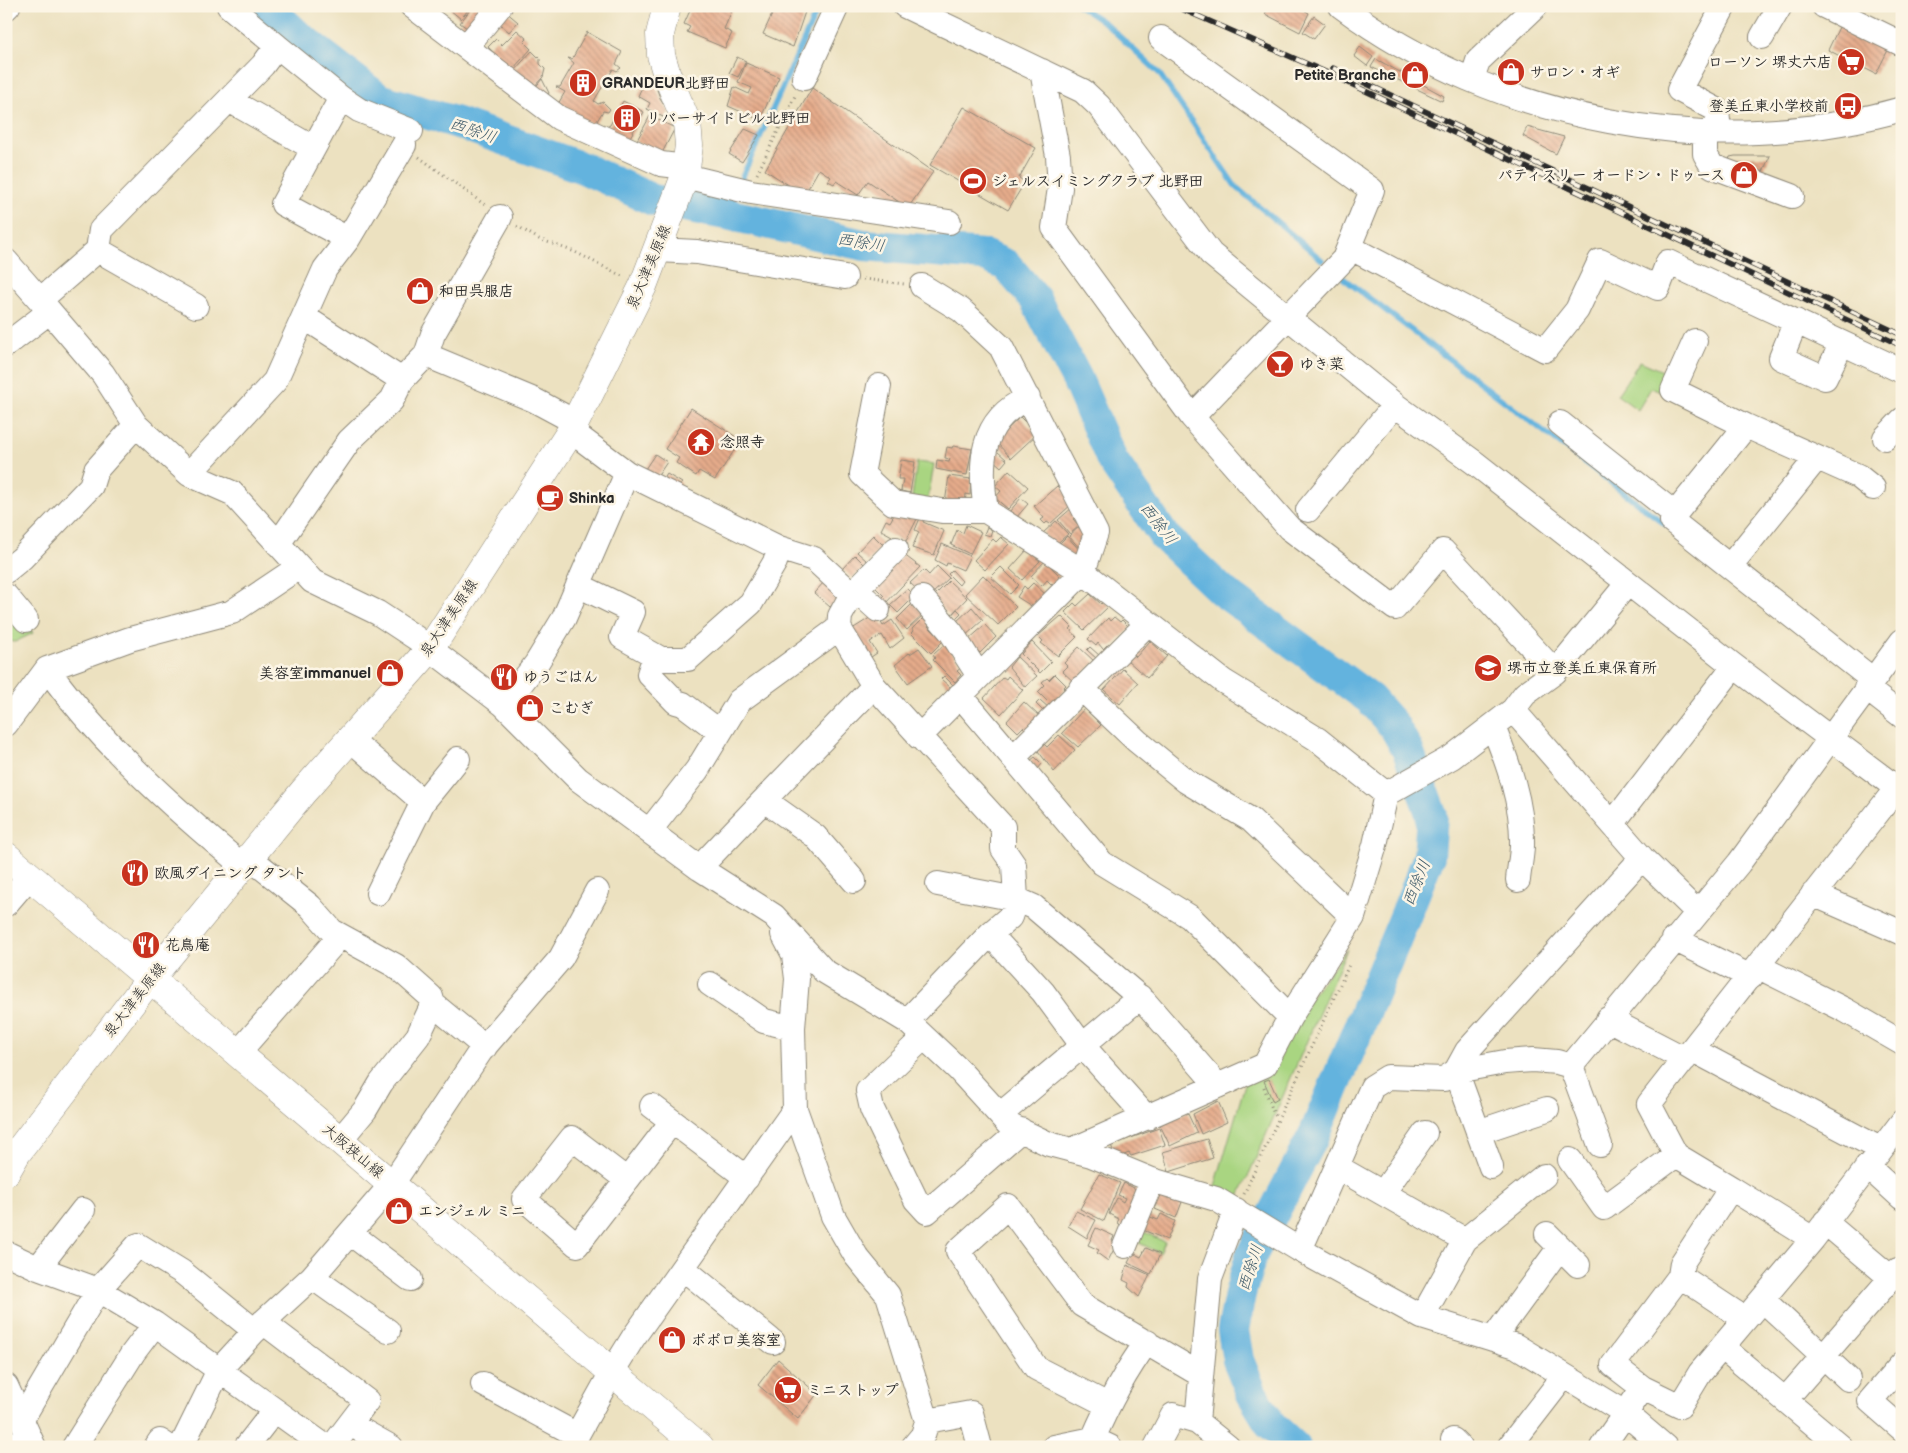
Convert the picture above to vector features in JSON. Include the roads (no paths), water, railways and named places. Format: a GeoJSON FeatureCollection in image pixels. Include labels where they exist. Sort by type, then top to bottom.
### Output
{"type":"FeatureCollection","features":[{"type":"Feature","properties":{"kind":"main road","name":"泉大津美原線"},"geometry":{"type":"LineString","coordinates":[[10,1157],[150,979],[246,862],[430,649],[573,427],[642,286],[660,245],[684,175],[689,145],[687,122],[667,75],[661,55],[660,34],[667,6]]}},
{"type":"Feature","properties":{"kind":"main road","name":"大阪狭山線"},"geometry":{"type":"LineString","coordinates":[[6,856],[700,1447]]}},
{"type":"Feature","properties":{"kind":"street"},"geometry":{"type":"LineString","coordinates":[[189,474],[275,381],[325,269],[348,239],[407,138],[341,98],[229,6]]}},
{"type":"Feature","properties":{"kind":"street"},"geometry":{"type":"LineString","coordinates":[[412,6],[559,118],[684,175],[742,190],[949,222]]}},
{"type":"Feature","properties":{"kind":"street"},"geometry":{"type":"LineString","coordinates":[[466,47],[500,6]]}},
{"type":"Feature","properties":{"kind":"street"},"geometry":{"type":"LineString","coordinates":[[804,78],[837,6]]}},
{"type":"Feature","properties":{"kind":"street"},"geometry":{"type":"LineString","coordinates":[[905,6],[1084,91],[1099,106],[1211,254],[1395,405],[1475,463],[1734,666],[1899,790],[1813,894],[1755,972],[1649,1104],[1676,1155],[1731,1188],[1819,1231],[1894,1274],[1785,1400]]}},
{"type":"Feature","properties":{"kind":"street"},"geometry":{"type":"LineString","coordinates":[[1472,79],[1478,60],[1536,6]]}},
{"type":"Feature","properties":{"kind":"street"},"geometry":{"type":"LineString","coordinates":[[1724,6],[1679,90],[1718,110],[1705,154],[1712,166],[1792,196]]}},
{"type":"Feature","properties":{"kind":"street"},"geometry":{"type":"LineString","coordinates":[[1762,37],[1780,6]]}},
{"type":"Feature","properties":{"kind":"street"},"geometry":{"type":"LineString","coordinates":[[1824,6],[1902,44]]}},
{"type":"Feature","properties":{"kind":"street"},"geometry":{"type":"LineString","coordinates":[[1355,11],[1410,50],[1472,79],[1532,102],[1587,117],[1628,125],[1712,132],[1824,128],[1902,109]]}},
{"type":"Feature","properties":{"kind":"street"},"geometry":{"type":"LineString","coordinates":[[1161,38],[1372,190],[1344,259],[1286,317],[1192,417]]}},
{"type":"Feature","properties":{"kind":"street"},"geometry":{"type":"LineString","coordinates":[[6,345],[98,250],[102,230],[263,65],[282,51]]}},
{"type":"Feature","properties":{"kind":"street"},"geometry":{"type":"LineString","coordinates":[[1042,70],[1058,156],[1060,188],[1054,228],[1192,417],[1289,528],[1395,608],[1443,551],[1556,672]]}},
{"type":"Feature","properties":{"kind":"street"},"geometry":{"type":"LineString","coordinates":[[341,98],[282,204],[348,239]]}},
{"type":"Feature","properties":{"kind":"street"},"geometry":{"type":"LineString","coordinates":[[229,100],[313,148]]}},
{"type":"Feature","properties":{"kind":"street"},"geometry":{"type":"LineString","coordinates":[[278,544],[349,441],[392,400],[402,380],[426,355],[433,334],[500,217]]}},
{"type":"Feature","properties":{"kind":"street"},"geometry":{"type":"LineString","coordinates":[[660,245],[845,277]]}},
{"type":"Feature","properties":{"kind":"street"},"geometry":{"type":"LineString","coordinates":[[1349,246],[1545,350],[1577,310],[1600,261],[1658,288],[1668,262],[1902,371]]}},
{"type":"Feature","properties":{"kind":"street"},"geometry":{"type":"LineString","coordinates":[[98,250],[196,306]]}},
{"type":"Feature","properties":{"kind":"street"},"geometry":{"type":"LineString","coordinates":[[6,261],[103,374],[136,426],[189,474],[232,493],[312,581],[378,613],[430,649],[504,705],[578,779],[650,830],[699,868],[774,916],[824,971],[915,1029],[958,1069],[1009,1125],[1049,1144],[1091,1155],[1152,1180],[1216,1199],[1294,1246],[1422,1317],[1516,1346],[1624,1412],[1665,1447]]}},
{"type":"Feature","properties":{"kind":"street"},"geometry":{"type":"LineString","coordinates":[[919,737],[1083,572],[1096,533],[1001,347],[962,310],[922,286]]}},
{"type":"Feature","properties":{"kind":"street"},"geometry":{"type":"LineString","coordinates":[[304,317],[402,380]]}},
{"type":"Feature","properties":{"kind":"street"},"geometry":{"type":"LineString","coordinates":[[1796,322],[1781,358],[1825,378],[1842,343]]}},
{"type":"Feature","properties":{"kind":"street"},"geometry":{"type":"LineString","coordinates":[[1695,341],[1673,390],[1746,426],[1858,476],[1873,488]]}},
{"type":"Feature","properties":{"kind":"street"},"geometry":{"type":"LineString","coordinates":[[426,355],[534,400],[573,427],[627,473],[779,548],[814,559],[878,610]]}},
{"type":"Feature","properties":{"kind":"street"},"geometry":{"type":"LineString","coordinates":[[880,386],[862,474],[893,503],[942,511],[986,511],[1083,572],[1223,681],[1317,739],[1389,793]]}},
{"type":"Feature","properties":{"kind":"street"},"geometry":{"type":"LineString","coordinates":[[986,511],[981,476],[986,446],[993,425],[1012,405],[1028,398]]}},
{"type":"Feature","properties":{"kind":"street"},"geometry":{"type":"LineString","coordinates":[[1308,510],[1395,405]]}},
{"type":"Feature","properties":{"kind":"street"},"geometry":{"type":"LineString","coordinates":[[1885,438],[1902,420]]}},
{"type":"Feature","properties":{"kind":"street"},"geometry":{"type":"LineString","coordinates":[[1560,423],[1675,514]]}},
{"type":"Feature","properties":{"kind":"street"},"geometry":{"type":"LineString","coordinates":[[6,571],[22,558],[91,486],[96,470],[136,426]]}},
{"type":"Feature","properties":{"kind":"street"},"geometry":{"type":"LineString","coordinates":[[1746,426],[1675,514],[1672,521],[1730,566],[1870,684],[1902,716]]}},
{"type":"Feature","properties":{"kind":"street"},"geometry":{"type":"LineString","coordinates":[[1730,566],[1816,458]]}},
{"type":"Feature","properties":{"kind":"street"},"geometry":{"type":"LineString","coordinates":[[504,705],[536,664],[564,618],[627,473]]}},
{"type":"Feature","properties":{"kind":"street"},"geometry":{"type":"LineString","coordinates":[[578,585],[634,612],[622,637],[661,659],[688,658],[751,603],[775,562],[779,548]]}},
{"type":"Feature","properties":{"kind":"street"},"geometry":{"type":"LineString","coordinates":[[896,549],[854,592],[840,616],[839,628],[874,686],[1003,827],[1003,850],[1014,865],[1016,899],[1010,917],[990,934],[868,1091],[872,1110],[916,1200],[926,1212],[1021,1130]]}},
{"type":"Feature","properties":{"kind":"street"},"geometry":{"type":"LineString","coordinates":[[6,724],[47,669],[130,638],[232,612],[299,567]]}},
{"type":"Feature","properties":{"kind":"street"},"geometry":{"type":"LineString","coordinates":[[1072,1150],[1266,1065],[1290,1017],[1353,917],[1389,793],[1452,757],[1514,710],[1524,694],[1556,672],[1628,583]]}},
{"type":"Feature","properties":{"kind":"street"},"geometry":{"type":"LineString","coordinates":[[6,596],[26,620]]}},
{"type":"Feature","properties":{"kind":"street"},"geometry":{"type":"LineString","coordinates":[[922,598],[951,632],[978,676]]}},
{"type":"Feature","properties":{"kind":"street"},"geometry":{"type":"LineString","coordinates":[[1014,757],[1148,623]]}},
{"type":"Feature","properties":{"kind":"street"},"geometry":{"type":"LineString","coordinates":[[650,830],[697,770],[739,701],[839,628]]}},
{"type":"Feature","properties":{"kind":"street"},"geometry":{"type":"LineString","coordinates":[[1571,1066],[1738,863],[1902,641]]}},
{"type":"Feature","properties":{"kind":"street"},"geometry":{"type":"LineString","coordinates":[[655,656],[649,674],[676,702],[683,704],[720,732]]}},
{"type":"Feature","properties":{"kind":"street"},"geometry":{"type":"LineString","coordinates":[[1613,823],[1734,666]]}},
{"type":"Feature","properties":{"kind":"street"},"geometry":{"type":"LineString","coordinates":[[47,669],[75,706],[177,811],[310,906],[332,931],[396,966],[431,997],[433,1004],[485,1047]]}},
{"type":"Feature","properties":{"kind":"street"},"geometry":{"type":"LineString","coordinates":[[699,868],[874,686]]}},
{"type":"Feature","properties":{"kind":"street"},"geometry":{"type":"LineString","coordinates":[[1081,688],[1137,741],[1186,781],[1250,820],[1353,917]]}},
{"type":"Feature","properties":{"kind":"street"},"geometry":{"type":"LineString","coordinates":[[960,695],[1102,863],[1190,917],[1290,1017]]}},
{"type":"Feature","properties":{"kind":"street"},"geometry":{"type":"LineString","coordinates":[[1514,710],[1642,858],[1697,912]]}},
{"type":"Feature","properties":{"kind":"street"},"geometry":{"type":"LineString","coordinates":[[1493,726],[1510,767],[1520,814],[1522,846],[1518,880]]}},
{"type":"Feature","properties":{"kind":"street"},"geometry":{"type":"LineString","coordinates":[[350,740],[423,802]]}},
{"type":"Feature","properties":{"kind":"street"},"geometry":{"type":"LineString","coordinates":[[378,893],[423,802],[458,759]]}},
{"type":"Feature","properties":{"kind":"street"},"geometry":{"type":"LineString","coordinates":[[764,800],[815,836],[854,882]]}},
{"type":"Feature","properties":{"kind":"street"},"geometry":{"type":"LineString","coordinates":[[1491,1167],[1456,1072],[1466,1050],[1642,858]]}},
{"type":"Feature","properties":{"kind":"street"},"geometry":{"type":"LineString","coordinates":[[6,904],[30,876]]}},
{"type":"Feature","properties":{"kind":"street"},"geometry":{"type":"LineString","coordinates":[[938,884],[1016,899],[1034,907],[1140,998],[1218,1086]]}},
{"type":"Feature","properties":{"kind":"street"},"geometry":{"type":"LineString","coordinates":[[181,1447],[219,1370],[259,1326],[312,1276],[392,1184],[485,1047],[560,958],[597,891]]}},
{"type":"Feature","properties":{"kind":"street"},"geometry":{"type":"LineString","coordinates":[[1813,894],[1902,933]]}},
{"type":"Feature","properties":{"kind":"street"},"geometry":{"type":"LineString","coordinates":[[774,916],[794,955],[797,979],[792,1028],[795,1109],[833,1216],[856,1256],[888,1295],[925,1438],[971,1413],[980,1447]]}},
{"type":"Feature","properties":{"kind":"street"},"geometry":{"type":"LineString","coordinates":[[990,934],[1043,992],[1082,1044],[1147,1118]]}},
{"type":"Feature","properties":{"kind":"street"},"geometry":{"type":"LineString","coordinates":[[238,1053],[340,936]]}},
{"type":"Feature","properties":{"kind":"street"},"geometry":{"type":"LineString","coordinates":[[1674,939],[1845,1010],[1902,1043]]}},
{"type":"Feature","properties":{"kind":"street"},"geometry":{"type":"LineString","coordinates":[[797,979],[824,971]]}},
{"type":"Feature","properties":{"kind":"street"},"geometry":{"type":"LineString","coordinates":[[710,984],[764,1021],[792,1028]]}},
{"type":"Feature","properties":{"kind":"street"},"geometry":{"type":"LineString","coordinates":[[1000,1115],[1082,1044],[1140,998]]}},
{"type":"Feature","properties":{"kind":"street"},"geometry":{"type":"LineString","coordinates":[[340,1140],[365,1110],[381,1083],[418,1036],[433,1004]]}},
{"type":"Feature","properties":{"kind":"street"},"geometry":{"type":"LineString","coordinates":[[1608,1019],[1689,1055],[1874,1158],[1902,1198]]}},
{"type":"Feature","properties":{"kind":"street"},"geometry":{"type":"LineString","coordinates":[[1294,1246],[1337,1167],[1372,1087],[1388,1077],[1444,1078],[1456,1072],[1505,1062],[1533,1060],[1556,1062],[1571,1066]]}},
{"type":"Feature","properties":{"kind":"street"},"geometry":{"type":"LineString","coordinates":[[1571,1066],[1600,1145]]}},
{"type":"Feature","properties":{"kind":"street"},"geometry":{"type":"LineString","coordinates":[[652,1106],[671,1123],[747,1178]]}},
{"type":"Feature","properties":{"kind":"street"},"geometry":{"type":"LineString","coordinates":[[482,1384],[576,1441],[612,1372],[634,1338],[795,1109]]}},
{"type":"Feature","properties":{"kind":"street"},"geometry":{"type":"LineString","coordinates":[[1478,1132],[1547,1110]]}},
{"type":"Feature","properties":{"kind":"street"},"geometry":{"type":"LineString","coordinates":[[1731,1188],[1682,1263],[1680,1276],[1613,1365],[1643,1388],[1680,1406],[1700,1373],[1819,1231],[1902,1122]]}},
{"type":"Feature","properties":{"kind":"street"},"geometry":{"type":"LineString","coordinates":[[627,1180],[572,1138],[524,1199],[577,1245],[671,1123]]}},
{"type":"Feature","properties":{"kind":"street"},"geometry":{"type":"LineString","coordinates":[[1383,1193],[1425,1134]]}},
{"type":"Feature","properties":{"kind":"street"},"geometry":{"type":"LineString","coordinates":[[1570,1160],[1604,1208],[1676,1155]]}},
{"type":"Feature","properties":{"kind":"street"},"geometry":{"type":"LineString","coordinates":[[1337,1167],[1465,1240]]}},
{"type":"Feature","properties":{"kind":"street"},"geometry":{"type":"LineString","coordinates":[[1422,1317],[1465,1240],[1544,1176]]}},
{"type":"Feature","properties":{"kind":"street"},"geometry":{"type":"LineString","coordinates":[[1125,1246],[1152,1180]]}},
{"type":"Feature","properties":{"kind":"street"},"geometry":{"type":"LineString","coordinates":[[1108,1405],[1036,1368],[958,1250],[1008,1206],[1082,1305],[1201,1375]]}},
{"type":"Feature","properties":{"kind":"street"},"geometry":{"type":"LineString","coordinates":[[38,1268],[83,1210]]}},
{"type":"Feature","properties":{"kind":"street"},"geometry":{"type":"LineString","coordinates":[[1197,1422],[1210,1279],[1242,1214]]}},
{"type":"Feature","properties":{"kind":"street"},"geometry":{"type":"LineString","coordinates":[[350,1233],[410,1278]]}},
{"type":"Feature","properties":{"kind":"street"},"geometry":{"type":"LineString","coordinates":[[1493,1339],[1554,1241],[1578,1265]]}},
{"type":"Feature","properties":{"kind":"street"},"geometry":{"type":"LineString","coordinates":[[22,1419],[98,1290],[138,1245],[182,1272],[367,1401],[332,1447]]}},
{"type":"Feature","properties":{"kind":"street"},"geometry":{"type":"LineString","coordinates":[[6,1253],[38,1268],[98,1290],[155,1324],[326,1447]]}},
{"type":"Feature","properties":{"kind":"street"},"geometry":{"type":"LineString","coordinates":[[684,1269],[773,1342]]}},
{"type":"Feature","properties":{"kind":"street"},"geometry":{"type":"LineString","coordinates":[[312,1276],[388,1331]]}},
{"type":"Feature","properties":{"kind":"street"},"geometry":{"type":"LineString","coordinates":[[1680,1276],[1745,1319]]}},
{"type":"Feature","properties":{"kind":"street"},"geometry":{"type":"LineString","coordinates":[[1763,1300],[1848,1378]]}},
{"type":"Feature","properties":{"kind":"street"},"geometry":{"type":"LineString","coordinates":[[74,1447],[133,1353],[155,1324]]}},
{"type":"Feature","properties":{"kind":"street"},"geometry":{"type":"LineString","coordinates":[[1054,1447],[1102,1443],[1108,1405],[1130,1366],[1147,1342]]}},
{"type":"Feature","properties":{"kind":"street"},"geometry":{"type":"LineString","coordinates":[[1722,1347],[1841,1447]]}},
{"type":"Feature","properties":{"kind":"street"},"geometry":{"type":"LineString","coordinates":[[1902,1364],[1870,1401],[1902,1429]]}},
{"type":"Feature","properties":{"kind":"street"},"geometry":{"type":"LineString","coordinates":[[1509,1447],[1564,1376]]}},
{"type":"Feature","properties":{"kind":"street"},"geometry":{"type":"LineString","coordinates":[[6,1386],[34,1447]]}},
{"type":"Feature","properties":{"kind":"street"},"geometry":{"type":"LineString","coordinates":[[1602,1447],[1624,1412],[1643,1388]]}},
{"type":"Feature","properties":{"kind":"street"},"geometry":{"type":"LineString","coordinates":[[246,1447],[274,1411]]}},
{"type":"Feature","properties":{"kind":"street"},"geometry":{"type":"LineString","coordinates":[[1156,1447],[1173,1415],[1197,1422],[1225,1445]]}},
{"type":"Feature","properties":{"kind":"street"},"geometry":{"type":"LineString","coordinates":[[350,1424],[391,1447]]}},
{"type":"Feature","properties":{"kind":"street"},"geometry":{"type":"LineString","coordinates":[[6,1441],[12,1447]]}},
{"type":"Feature","properties":{"kind":"street"},"geometry":{"type":"LineString","coordinates":[[156,1447],[160,1441],[169,1447]]}},
{"type":"Feature","properties":{"kind":"waterway","name":"西除川"},"geometry":{"type":"LineString","coordinates":[[266,6],[298,36],[379,99],[458,123],[583,168],[653,200],[726,214],[864,245],[983,255],[1006,265],[1035,299],[1077,379],[1112,460],[1164,536],[1221,590],[1370,699],[1394,726],[1408,751],[1432,816],[1429,856],[1315,1133],[1251,1256],[1240,1294],[1233,1330],[1238,1360],[1252,1394],[1271,1425],[1295,1447]]}},
{"type":"Feature","properties":{"kind":"waterway"},"geometry":{"type":"LineString","coordinates":[[739,184],[819,6]]}},
{"type":"Feature","properties":{"kind":"waterway"},"geometry":{"type":"LineString","coordinates":[[1079,6],[1105,23],[1159,73],[1235,186],[1322,260]]}},
{"type":"Feature","properties":{"kind":"waterway"},"geometry":{"type":"LineString","coordinates":[[287,47],[298,36]]}},
{"type":"Feature","properties":{"kind":"waterway"},"geometry":{"type":"LineString","coordinates":[[726,214],[736,193]]}},
{"type":"Feature","properties":{"kind":"waterway"},"geometry":{"type":"LineString","coordinates":[[1343,278],[1665,524]]}},
{"type":"Feature","properties":{"kind":"railway"},"geometry":{"type":"LineString","coordinates":[[1175,6],[1330,74],[1902,346]]}},
{"type":"Feature","properties":{"kind":"railway"},"geometry":{"type":"LineString","coordinates":[[1333,68],[1902,335]]}},
{"type":"Feature","properties":{"kind":"place","name":"ローソン 堺丈六店"},"geometry":{"type":"Point","coordinates":[1851,62]}},
{"type":"Feature","properties":{"kind":"place","name":"サロン・オギ"},"geometry":{"type":"Point","coordinates":[1511,72]}},
{"type":"Feature","properties":{"kind":"place","name":"Petite Branche"},"geometry":{"type":"Point","coordinates":[1415,75]}},
{"type":"Feature","properties":{"kind":"place","name":"GRANDEUR北野田"},"geometry":{"type":"Point","coordinates":[583,83]}},
{"type":"Feature","properties":{"kind":"place","name":"登美丘東小学校前"},"geometry":{"type":"Point","coordinates":[1848,106]}},
{"type":"Feature","properties":{"kind":"place","name":"リバーサイドビル北野田"},"geometry":{"type":"Point","coordinates":[627,118]}},
{"type":"Feature","properties":{"kind":"place","name":"パティスリー オードン・ドゥース"},"geometry":{"type":"Point","coordinates":[1744,175]}},
{"type":"Feature","properties":{"kind":"place","name":"ジェルスイミングクラブ 北野田"},"geometry":{"type":"Point","coordinates":[973,181]}},
{"type":"Feature","properties":{"kind":"place","name":"和田呉服店"},"geometry":{"type":"Point","coordinates":[420,291]}},
{"type":"Feature","properties":{"kind":"place","name":"ゆき菜"},"geometry":{"type":"Point","coordinates":[1280,364]}},
{"type":"Feature","properties":{"kind":"place","name":"念照寺"},"geometry":{"type":"Point","coordinates":[701,442]}},
{"type":"Feature","properties":{"kind":"place","name":"Shinka"},"geometry":{"type":"Point","coordinates":[550,498]}},
{"type":"Feature","properties":{"kind":"place","name":"堺市立登美丘東保育所"},"geometry":{"type":"Point","coordinates":[1488,668]}},
{"type":"Feature","properties":{"kind":"place","name":"美容室immanuel"},"geometry":{"type":"Point","coordinates":[390,673]}},
{"type":"Feature","properties":{"kind":"place","name":"ゆうごはん"},"geometry":{"type":"Point","coordinates":[504,677]}},
{"type":"Feature","properties":{"kind":"place","name":"こむぎ"},"geometry":{"type":"Point","coordinates":[530,708]}},
{"type":"Feature","properties":{"kind":"place","name":"欧風ダイニング タント"},"geometry":{"type":"Point","coordinates":[135,873]}},
{"type":"Feature","properties":{"kind":"place","name":"花鳥庵"},"geometry":{"type":"Point","coordinates":[146,945]}},
{"type":"Feature","properties":{"kind":"place","name":"エンジェル ミニ"},"geometry":{"type":"Point","coordinates":[399,1211]}},
{"type":"Feature","properties":{"kind":"place","name":"ポポロ美容室"},"geometry":{"type":"Point","coordinates":[672,1340]}},
{"type":"Feature","properties":{"kind":"place","name":"ミニストップ"},"geometry":{"type":"Point","coordinates":[788,1390]}}]}
